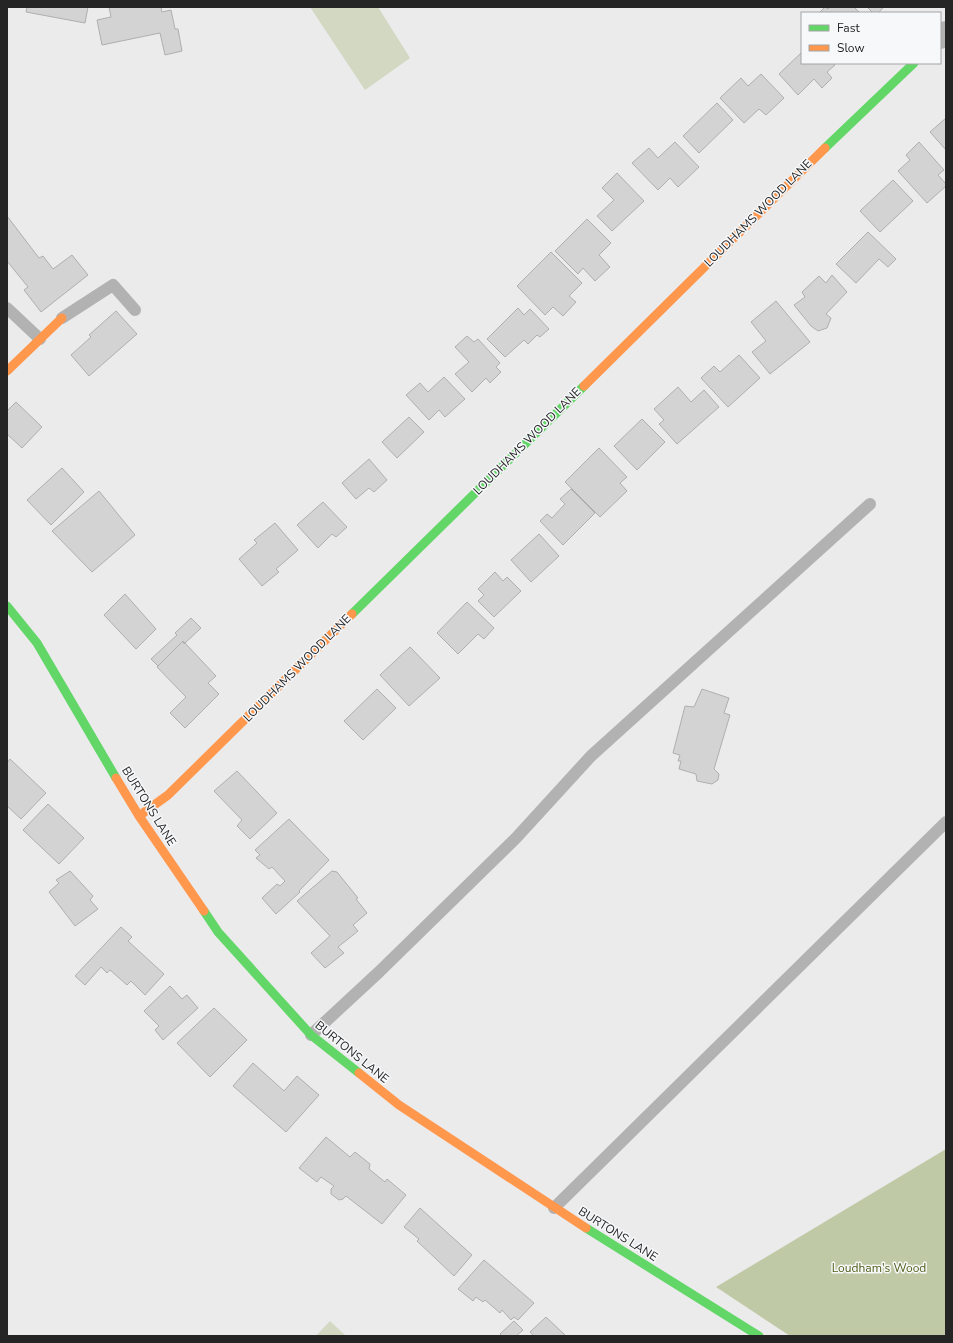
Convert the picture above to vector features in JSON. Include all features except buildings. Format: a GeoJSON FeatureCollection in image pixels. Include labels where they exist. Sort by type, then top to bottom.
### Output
{"type":"FeatureCollection","features":[{"type":"Feature","properties":{"kind":"street","name":"LOUDHAMS WOOD LANE"},"geometry":{"type":"LineString","coordinates":[[139,816],[168,795],[829,144],[913,64]]}},
{"type":"Feature","properties":{"kind":"street"},"geometry":{"type":"LineString","coordinates":[[7,371],[62,318]]}},
{"type":"Feature","properties":{"kind":"street","name":"BURTONS LANE"},"geometry":{"type":"LineString","coordinates":[[7,606],[37,643],[139,816],[218,932],[311,1035],[398,1104],[554,1208],[759,1336]]}},
{"type":"Feature","properties":{"kind":"lane"},"geometry":{"type":"LineString","coordinates":[[62,318],[113,285],[135,310]]}},
{"type":"Feature","properties":{"kind":"lane"},"geometry":{"type":"LineString","coordinates":[[7,308],[40,338]]}},
{"type":"Feature","properties":{"kind":"lane"},"geometry":{"type":"LineString","coordinates":[[311,1035],[379,972],[516,838],[591,756],[870,504]]}},
{"type":"Feature","properties":{"kind":"lane"},"geometry":{"type":"LineString","coordinates":[[554,1208],[946,822]]}},
{"type":"Feature","properties":{"kind":"green space"},"geometry":{"type":"Polygon","coordinates":[[[310,7],[378,7],[410,58],[365,90],[310,7]]]}},
{"type":"Feature","properties":{"kind":"green space","name":"Loudham's Wood"},"geometry":{"type":"Polygon","coordinates":[[[946,1149],[946,1336],[790,1336],[716,1287],[946,1149]]]}},
{"type":"Feature","properties":{"kind":"green space"},"geometry":{"type":"Polygon","coordinates":[[[330,1321],[346,1336],[316,1336],[330,1321]]]}},
{"type":"Feature","properties":{"kind":"traffic: fast"},"geometry":{"type":"LineString","coordinates":[[825,148],[913,64]]}},
{"type":"Feature","properties":{"kind":"traffic: fast"},"geometry":{"type":"LineString","coordinates":[[352,614],[584,386]]}},
{"type":"Feature","properties":{"kind":"traffic: fast"},"geometry":{"type":"LineString","coordinates":[[7,606],[37,643],[116,778]]}},
{"type":"Feature","properties":{"kind":"traffic: fast"},"geometry":{"type":"LineString","coordinates":[[204,911],[218,932],[311,1035],[359,1073]]}},
{"type":"Feature","properties":{"kind":"traffic: fast"},"geometry":{"type":"LineString","coordinates":[[586,1228],[759,1336]]}},
{"type":"Feature","properties":{"kind":"traffic: slow"},"geometry":{"type":"LineString","coordinates":[[584,386],[825,148]]}},
{"type":"Feature","properties":{"kind":"traffic: slow"},"geometry":{"type":"LineString","coordinates":[[7,371],[62,318]]}},
{"type":"Feature","properties":{"kind":"traffic: slow"},"geometry":{"type":"LineString","coordinates":[[139,816],[168,795],[352,614]]}},
{"type":"Feature","properties":{"kind":"traffic: slow"},"geometry":{"type":"LineString","coordinates":[[116,778],[139,816],[204,911]]}},
{"type":"Feature","properties":{"kind":"traffic: slow"},"geometry":{"type":"LineString","coordinates":[[359,1073],[399,1105],[586,1228]]}}]}
